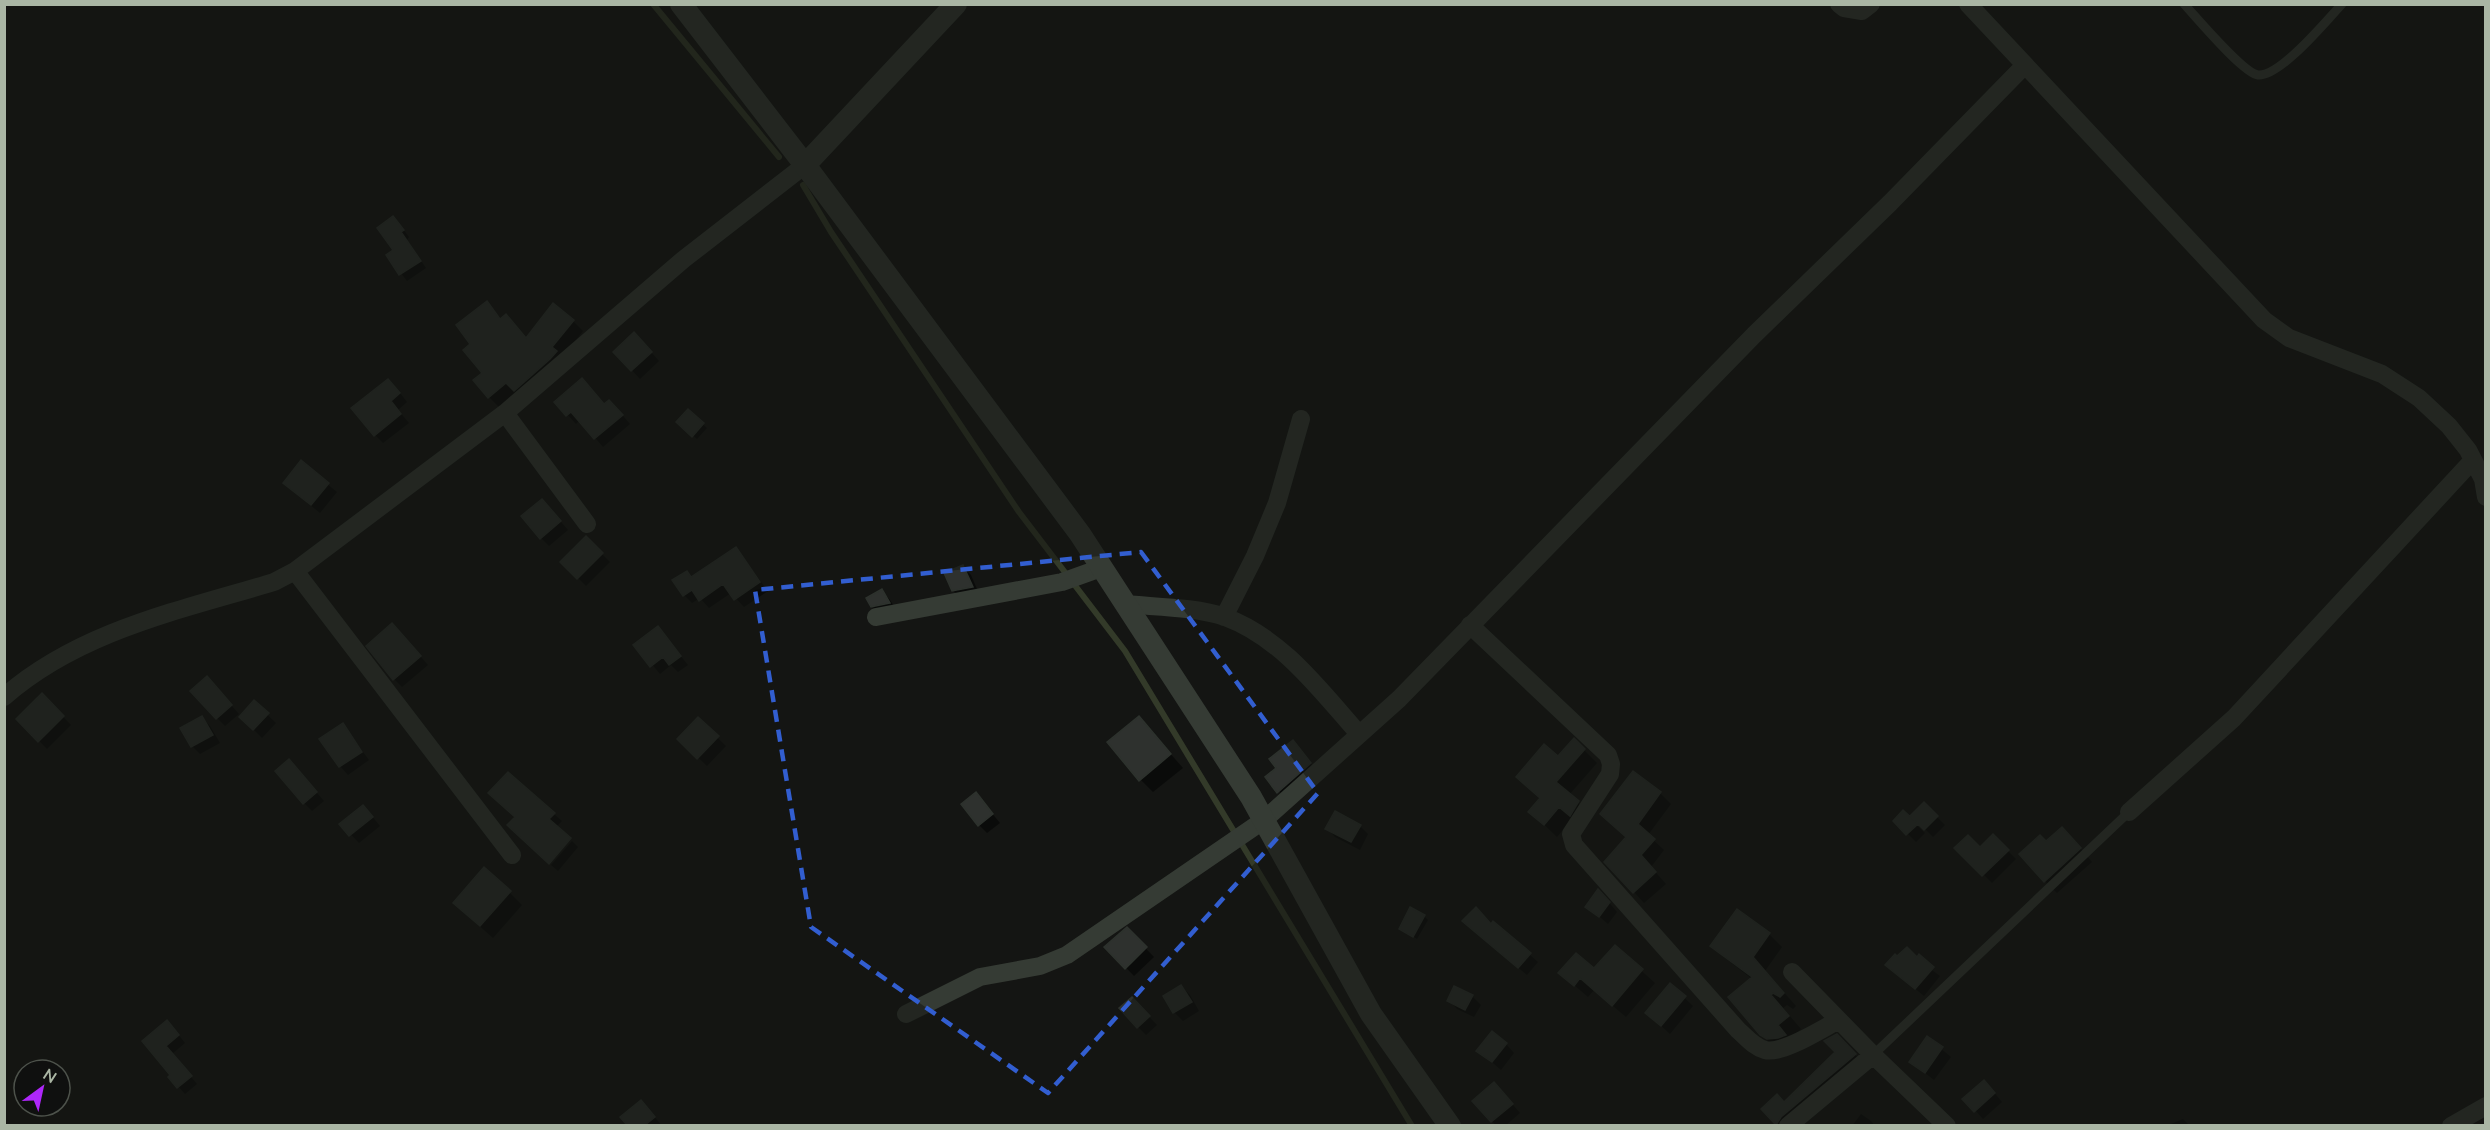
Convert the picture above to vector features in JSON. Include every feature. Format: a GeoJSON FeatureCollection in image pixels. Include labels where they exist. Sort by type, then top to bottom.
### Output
{"type":"FeatureCollection","features":[{"type":"Feature","properties":{"kind":"street"},"geometry":{"type":"LineString","coordinates":[[681,4],[805,165],[1080,534],[1097,570],[1125,604],[1371,1014],[1450,1125]]}},
{"type":"Feature","properties":{"kind":"street"},"geometry":{"type":"LineString","coordinates":[[4,697],[27,678],[71,651],[131,625],[274,582],[295,571],[505,413],[684,260],[805,165],[956,4]]}},
{"type":"Feature","properties":{"kind":"street"},"geometry":{"type":"LineString","coordinates":[[1839,4],[1844,8],[1862,11],[1871,4]]}},
{"type":"Feature","properties":{"kind":"street"},"geometry":{"type":"LineString","coordinates":[[1968,4],[2264,321],[2299,343],[2382,374],[2419,398],[2449,426],[2473,460],[2483,479],[2486,497]]}},
{"type":"Feature","properties":{"kind":"street"},"geometry":{"type":"LineString","coordinates":[[906,1014],[980,977],[1040,966],[1067,955],[1234,838],[1258,824],[1399,699],[1754,335],[1890,203],[2024,66]]}},
{"type":"Feature","properties":{"kind":"street"},"geometry":{"type":"LineString","coordinates":[[505,413],[586,524]]}},
{"type":"Feature","properties":{"kind":"street"},"geometry":{"type":"LineString","coordinates":[[1224,617],[1255,556],[1277,504],[1301,419]]}},
{"type":"Feature","properties":{"kind":"street"},"geometry":{"type":"LineString","coordinates":[[2129,812],[2234,718],[2473,460]]}},
{"type":"Feature","properties":{"kind":"street"},"geometry":{"type":"LineString","coordinates":[[876,617],[1062,582],[1097,570]]}},
{"type":"Feature","properties":{"kind":"street"},"geometry":{"type":"LineString","coordinates":[[295,571],[513,855]]}},
{"type":"Feature","properties":{"kind":"street"},"geometry":{"type":"LineString","coordinates":[[1125,604],[1224,617],[1252,629],[1296,663],[1359,734]]}},
{"type":"Feature","properties":{"kind":"street"},"geometry":{"type":"LineString","coordinates":[[1470,625],[1608,755],[1611,764],[1610,774],[1570,834],[1574,845],[1738,1030],[1752,1043],[1766,1050],[1782,1048],[1839,1020]]}},
{"type":"Feature","properties":{"kind":"street"},"geometry":{"type":"LineString","coordinates":[[1792,972],[1873,1055],[1947,1125]]}},
{"type":"Feature","properties":{"kind":"street"},"geometry":{"type":"LineString","coordinates":[[1788,1125],[1873,1055]]}},
{"type":"Feature","properties":{"kind":"street"},"geometry":{"type":"LineString","coordinates":[[2451,1125],[2486,1106]]}},
{"type":"Feature","properties":{"kind":"lane"},"geometry":{"type":"LineString","coordinates":[[2184,4],[2243,68],[2257,75],[2268,73],[2282,65],[2342,4]]}},
{"type":"Feature","properties":{"kind":"lane"},"geometry":{"type":"LineString","coordinates":[[1873,1055],[2129,812]]}},
{"type":"Feature","properties":{"kind":"highlighted area"},"geometry":{"type":"Polygon","coordinates":[[[1141,552],[1318,793],[1048,1093],[811,927],[755,590],[1141,552]]]}},
{"type":"Feature","properties":{"kind":"building"},"geometry":{"type":"Polygon","coordinates":[[[393,216],[404,230],[401,232],[421,261],[399,275],[386,255],[393,250],[377,228],[393,216]]]}},
{"type":"Feature","properties":{"kind":"building"},"geometry":{"type":"Polygon","coordinates":[[[487,301],[500,319],[506,314],[526,338],[553,303],[574,320],[552,347],[557,351],[550,359],[514,391],[506,383],[488,398],[473,380],[482,373],[463,350],[470,344],[456,325],[487,301]]]}},
{"type":"Feature","properties":{"kind":"building"},"geometry":{"type":"Polygon","coordinates":[[[634,332],[652,352],[631,371],[613,352],[634,332]]]}},
{"type":"Feature","properties":{"kind":"building"},"geometry":{"type":"Polygon","coordinates":[[[582,378],[604,404],[609,400],[623,415],[594,439],[571,412],[566,416],[554,402],[582,378]]]}},
{"type":"Feature","properties":{"kind":"building"},"geometry":{"type":"Polygon","coordinates":[[[388,379],[400,393],[391,401],[401,414],[374,436],[351,408],[388,379]]]}},
{"type":"Feature","properties":{"kind":"building"},"geometry":{"type":"Polygon","coordinates":[[[688,409],[704,423],[692,437],[676,422],[688,409]]]}},
{"type":"Feature","properties":{"kind":"building"},"geometry":{"type":"Polygon","coordinates":[[[301,460],[329,483],[311,505],[283,483],[301,460]]]}},
{"type":"Feature","properties":{"kind":"building"},"geometry":{"type":"Polygon","coordinates":[[[542,499],[561,521],[540,539],[521,516],[542,499]]]}},
{"type":"Feature","properties":{"kind":"building"},"geometry":{"type":"Polygon","coordinates":[[[586,536],[603,553],[577,579],[560,562],[586,536]]]}},
{"type":"Feature","properties":{"kind":"building"},"geometry":{"type":"Polygon","coordinates":[[[736,547],[760,582],[734,600],[723,584],[699,601],[692,590],[683,596],[672,580],[687,571],[691,577],[736,547]]]}},
{"type":"Feature","properties":{"kind":"building"},"geometry":{"type":"Polygon","coordinates":[[[963,565],[973,587],[952,591],[944,573],[963,565]]]}},
{"type":"Feature","properties":{"kind":"building"},"geometry":{"type":"Polygon","coordinates":[[[882,589],[890,603],[871,607],[866,598],[882,589]]]}},
{"type":"Feature","properties":{"kind":"building"},"geometry":{"type":"Polygon","coordinates":[[[392,623],[421,656],[393,680],[366,646],[392,623]]]}},
{"type":"Feature","properties":{"kind":"building"},"geometry":{"type":"Polygon","coordinates":[[[658,626],[681,656],[669,665],[663,657],[650,667],[633,645],[658,626]]]}},
{"type":"Feature","properties":{"kind":"building"},"geometry":{"type":"Polygon","coordinates":[[[207,676],[232,705],[216,719],[190,691],[207,676]]]}},
{"type":"Feature","properties":{"kind":"building"},"geometry":{"type":"Polygon","coordinates":[[[42,693],[64,716],[38,742],[16,719],[42,693]]]}},
{"type":"Feature","properties":{"kind":"building"},"geometry":{"type":"Polygon","coordinates":[[[254,700],[269,713],[253,730],[239,717],[254,700]]]}},
{"type":"Feature","properties":{"kind":"building"},"geometry":{"type":"Polygon","coordinates":[[[202,716],[213,735],[191,747],[180,728],[202,716]]]}},
{"type":"Feature","properties":{"kind":"building"},"geometry":{"type":"Polygon","coordinates":[[[1139,716],[1171,754],[1139,781],[1107,742],[1139,716]]]}},
{"type":"Feature","properties":{"kind":"building"},"geometry":{"type":"Polygon","coordinates":[[[698,717],[719,736],[697,759],[677,739],[698,717]]]}},
{"type":"Feature","properties":{"kind":"building"},"geometry":{"type":"Polygon","coordinates":[[[343,723],[362,752],[339,767],[319,739],[343,723]]]}},
{"type":"Feature","properties":{"kind":"building"},"geometry":{"type":"Polygon","coordinates":[[[1574,738],[1585,749],[1556,782],[1579,801],[1570,816],[1559,807],[1544,825],[1528,812],[1540,798],[1516,777],[1544,744],[1558,756],[1574,738]]]}},
{"type":"Feature","properties":{"kind":"building"},"geometry":{"type":"Polygon","coordinates":[[[1293,740],[1311,763],[1277,793],[1265,777],[1276,768],[1269,759],[1293,740]]]}},
{"type":"Feature","properties":{"kind":"building"},"geometry":{"type":"Polygon","coordinates":[[[289,759],[317,792],[303,804],[275,771],[289,759]]]}},
{"type":"Feature","properties":{"kind":"building"},"geometry":{"type":"Polygon","coordinates":[[[1633,771],[1661,792],[1638,824],[1655,839],[1641,855],[1656,872],[1633,893],[1604,862],[1626,837],[1600,814],[1633,771]]]}},
{"type":"Feature","properties":{"kind":"building"},"geometry":{"type":"Polygon","coordinates":[[[508,772],[555,813],[549,819],[571,838],[549,864],[507,825],[515,817],[488,793],[508,772]]]}},
{"type":"Feature","properties":{"kind":"building"},"geometry":{"type":"Polygon","coordinates":[[[976,792],[993,814],[978,826],[961,804],[976,792]]]}},
{"type":"Feature","properties":{"kind":"building"},"geometry":{"type":"Polygon","coordinates":[[[1924,802],[1938,816],[1924,830],[1910,816],[1924,802]]]}},
{"type":"Feature","properties":{"kind":"building"},"geometry":{"type":"Polygon","coordinates":[[[363,805],[373,817],[349,836],[339,824],[363,805]]]}},
{"type":"Feature","properties":{"kind":"building"},"geometry":{"type":"Polygon","coordinates":[[[1903,810],[1918,824],[1906,835],[1893,821],[1903,810]]]}},
{"type":"Feature","properties":{"kind":"building"},"geometry":{"type":"Polygon","coordinates":[[[1335,811],[1361,825],[1351,842],[1325,829],[1335,811]]]}},
{"type":"Feature","properties":{"kind":"building"},"geometry":{"type":"Polygon","coordinates":[[[2062,827],[2081,848],[2044,882],[2019,854],[2040,835],[2046,841],[2062,827]]]}},
{"type":"Feature","properties":{"kind":"building"},"geometry":{"type":"Polygon","coordinates":[[[1993,834],[2009,850],[1982,876],[1954,848],[1968,835],[1980,847],[1993,834]]]}},
{"type":"Feature","properties":{"kind":"building"},"geometry":{"type":"Polygon","coordinates":[[[484,867],[511,891],[480,926],[453,903],[484,867]]]}},
{"type":"Feature","properties":{"kind":"building"},"geometry":{"type":"Polygon","coordinates":[[[1598,889],[1610,902],[1599,917],[1585,907],[1598,889]]]}},
{"type":"Feature","properties":{"kind":"building"},"geometry":{"type":"Polygon","coordinates":[[[1410,907],[1425,915],[1413,937],[1399,929],[1410,907]]]}},
{"type":"Feature","properties":{"kind":"building"},"geometry":{"type":"Polygon","coordinates":[[[1476,907],[1491,924],[1493,921],[1531,953],[1518,968],[1462,921],[1476,907]]]}},
{"type":"Feature","properties":{"kind":"building"},"geometry":{"type":"Polygon","coordinates":[[[1737,909],[1770,933],[1753,957],[1784,993],[1780,997],[1773,993],[1771,995],[1789,1016],[1778,1025],[1786,1035],[1778,1038],[1767,1039],[1760,1035],[1728,997],[1752,977],[1710,946],[1737,909]]]}},
{"type":"Feature","properties":{"kind":"building"},"geometry":{"type":"Polygon","coordinates":[[[1127,927],[1147,947],[1125,969],[1104,947],[1127,927]]]}},
{"type":"Feature","properties":{"kind":"building"},"geometry":{"type":"Polygon","coordinates":[[[1615,945],[1643,969],[1612,1006],[1580,978],[1574,986],[1558,973],[1576,953],[1594,968],[1615,945]]]}},
{"type":"Feature","properties":{"kind":"building"},"geometry":{"type":"Polygon","coordinates":[[[1907,947],[1917,957],[1919,954],[1934,967],[1915,989],[1885,965],[1895,954],[1897,956],[1907,947]]]}},
{"type":"Feature","properties":{"kind":"building"},"geometry":{"type":"Polygon","coordinates":[[[1670,983],[1686,996],[1661,1026],[1645,1013],[1670,983]]]}},
{"type":"Feature","properties":{"kind":"building"},"geometry":{"type":"Polygon","coordinates":[[[1181,985],[1192,1002],[1173,1013],[1163,996],[1181,985]]]}},
{"type":"Feature","properties":{"kind":"building"},"geometry":{"type":"Polygon","coordinates":[[[1454,986],[1473,995],[1465,1010],[1447,1001],[1454,986]]]}},
{"type":"Feature","properties":{"kind":"building"},"geometry":{"type":"Polygon","coordinates":[[[1132,997],[1150,1016],[1137,1028],[1119,1008],[1132,997]]]}},
{"type":"Feature","properties":{"kind":"building"},"geometry":{"type":"Polygon","coordinates":[[[167,1020],[179,1035],[166,1046],[192,1076],[177,1088],[168,1077],[170,1075],[142,1041],[167,1020]]]}},
{"type":"Feature","properties":{"kind":"building"},"geometry":{"type":"Polygon","coordinates":[[[1492,1031],[1507,1043],[1492,1062],[1476,1051],[1492,1031]]]}},
{"type":"Feature","properties":{"kind":"building"},"geometry":{"type":"Polygon","coordinates":[[[1837,1034],[1856,1054],[1781,1117],[1776,1125],[1761,1109],[1777,1094],[1784,1102],[1835,1052],[1824,1041],[1837,1034]]]}},
{"type":"Feature","properties":{"kind":"building"},"geometry":{"type":"Polygon","coordinates":[[[1927,1036],[1943,1047],[1925,1073],[1909,1062],[1927,1036]]]}},
{"type":"Feature","properties":{"kind":"building"},"geometry":{"type":"Polygon","coordinates":[[[1984,1080],[1995,1093],[1974,1112],[1962,1099],[1984,1080]]]}},
{"type":"Feature","properties":{"kind":"building"},"geometry":{"type":"Polygon","coordinates":[[[1494,1082],[1513,1104],[1491,1122],[1472,1101],[1494,1082]]]}},
{"type":"Feature","properties":{"kind":"building"},"geometry":{"type":"Polygon","coordinates":[[[641,1100],[655,1117],[645,1125],[627,1125],[620,1117],[641,1100]]]}},
{"type":"Feature","properties":{"kind":"waterway"},"geometry":{"type":"LineString","coordinates":[[653,4],[779,157]]}},
{"type":"Feature","properties":{"kind":"waterway"},"geometry":{"type":"LineString","coordinates":[[803,185],[831,232],[1019,512],[1125,651],[1412,1126]]}}]}
